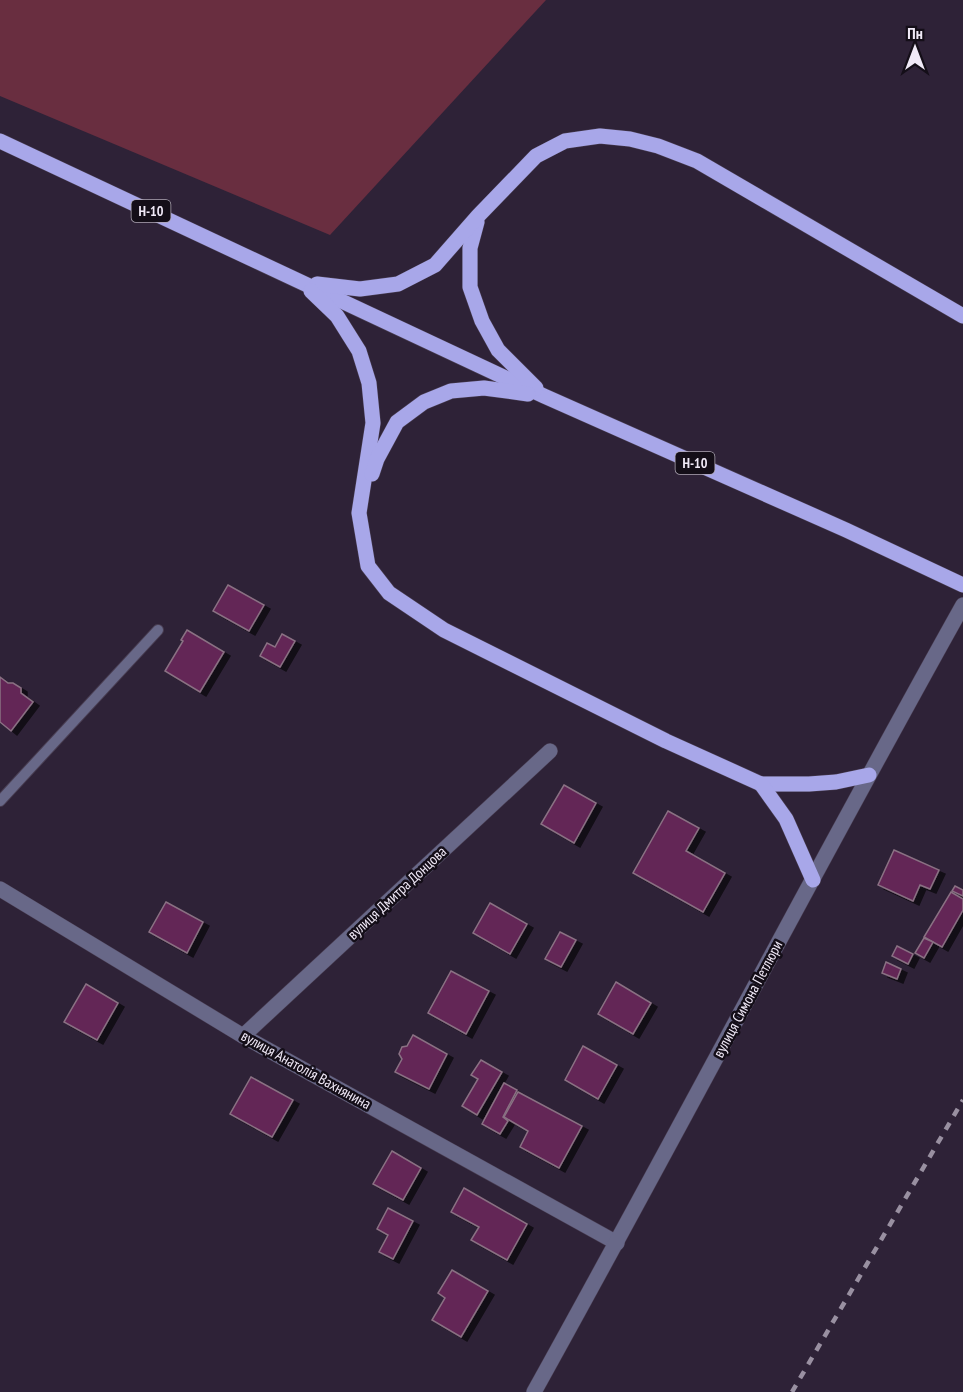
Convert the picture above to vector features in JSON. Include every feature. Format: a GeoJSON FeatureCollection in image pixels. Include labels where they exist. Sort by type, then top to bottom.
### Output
{"type":"FeatureCollection","features":[{"type":"Feature","properties":{"kind":"main road"},"geometry":{"type":"LineString","coordinates":[[302,282],[360,290],[398,284],[435,265],[478,216],[537,156],[566,141],[600,136],[630,139],[658,146],[697,161],[963,316]]}},
{"type":"Feature","properties":{"kind":"main road","name":"Н-10"},"geometry":{"type":"LineString","coordinates":[[0,141],[544,396],[963,585]]}},
{"type":"Feature","properties":{"kind":"main road"},"geometry":{"type":"LineString","coordinates":[[478,216],[470,248],[470,287],[482,321],[498,350],[544,396]]}},
{"type":"Feature","properties":{"kind":"main road"},"geometry":{"type":"LineString","coordinates":[[302,282],[337,316],[359,351],[369,383],[373,423],[359,513],[368,566],[389,593],[444,630],[644,731],[761,784],[836,782],[869,775]]}},
{"type":"Feature","properties":{"kind":"main road"},"geometry":{"type":"LineString","coordinates":[[359,513],[377,459],[397,422],[424,402],[451,391],[484,388],[544,396]]}},
{"type":"Feature","properties":{"kind":"main road"},"geometry":{"type":"LineString","coordinates":[[761,784],[786,819],[813,880]]}},
{"type":"Feature","properties":{"kind":"street","name":"вулиця Симона Петлюри"},"geometry":{"type":"LineString","coordinates":[[534,1392],[963,605]]}},
{"type":"Feature","properties":{"kind":"street","name":"вулиця Дмитра Донцова"},"geometry":{"type":"LineString","coordinates":[[243,1036],[550,751]]}},
{"type":"Feature","properties":{"kind":"street","name":"вулиця Анатолія Вахнянина"},"geometry":{"type":"LineString","coordinates":[[0,890],[243,1036],[616,1243]]}},
{"type":"Feature","properties":{"kind":"lane"},"geometry":{"type":"LineString","coordinates":[[0,801],[159,630]]}},
{"type":"Feature","properties":{"kind":"shaded area"},"geometry":{"type":"Polygon","coordinates":[[[0,0],[546,0],[330,235],[0,96],[0,0]]]}},
{"type":"Feature","properties":{"kind":"building"},"geometry":{"type":"Polygon","coordinates":[[[228,585],[264,605],[249,631],[213,611],[228,585]]]}},
{"type":"Feature","properties":{"kind":"building"},"geometry":{"type":"Polygon","coordinates":[[[187,630],[224,652],[200,692],[165,671],[187,630]]]}},
{"type":"Feature","properties":{"kind":"building"},"geometry":{"type":"Polygon","coordinates":[[[282,634],[295,641],[280,667],[260,656],[267,643],[275,647],[282,634]]]}},
{"type":"Feature","properties":{"kind":"building"},"geometry":{"type":"Polygon","coordinates":[[[0,677],[21,688],[21,693],[33,702],[11,731],[0,722],[0,677]]]}},
{"type":"Feature","properties":{"kind":"building"},"geometry":{"type":"Polygon","coordinates":[[[564,785],[596,803],[574,843],[541,824],[564,785]]]}},
{"type":"Feature","properties":{"kind":"building"},"geometry":{"type":"Polygon","coordinates":[[[668,811],[699,828],[686,851],[725,873],[703,912],[633,873],[668,811]]]}},
{"type":"Feature","properties":{"kind":"building"},"geometry":{"type":"Polygon","coordinates":[[[894,850],[939,870],[930,889],[920,885],[913,901],[878,885],[894,850]]]}},
{"type":"Feature","properties":{"kind":"building"},"geometry":{"type":"Polygon","coordinates":[[[955,886],[963,890],[963,896],[952,891],[955,886]]]}},
{"type":"Feature","properties":{"kind":"building"},"geometry":{"type":"Polygon","coordinates":[[[951,892],[963,899],[963,910],[942,947],[924,937],[951,892]]]}},
{"type":"Feature","properties":{"kind":"building"},"geometry":{"type":"Polygon","coordinates":[[[166,902],[203,922],[187,953],[149,932],[166,902]]]}},
{"type":"Feature","properties":{"kind":"building"},"geometry":{"type":"Polygon","coordinates":[[[490,903],[527,924],[510,954],[473,933],[490,903]]]}},
{"type":"Feature","properties":{"kind":"building"},"geometry":{"type":"Polygon","coordinates":[[[560,932],[576,940],[561,967],[545,959],[560,932]]]}},
{"type":"Feature","properties":{"kind":"building"},"geometry":{"type":"Polygon","coordinates":[[[924,938],[933,942],[924,958],[915,953],[924,938]]]}},
{"type":"Feature","properties":{"kind":"building"},"geometry":{"type":"Polygon","coordinates":[[[897,946],[913,954],[908,964],[892,956],[897,946]]]}},
{"type":"Feature","properties":{"kind":"building"},"geometry":{"type":"Polygon","coordinates":[[[886,962],[901,969],[897,979],[882,973],[886,962]]]}},
{"type":"Feature","properties":{"kind":"building"},"geometry":{"type":"Polygon","coordinates":[[[451,971],[489,991],[466,1034],[428,1013],[451,971]]]}},
{"type":"Feature","properties":{"kind":"building"},"geometry":{"type":"Polygon","coordinates":[[[616,982],[651,1003],[633,1034],[598,1014],[616,982]]]}},
{"type":"Feature","properties":{"kind":"building"},"geometry":{"type":"Polygon","coordinates":[[[86,984],[118,1003],[97,1040],[64,1022],[86,984]]]}},
{"type":"Feature","properties":{"kind":"building"},"geometry":{"type":"Polygon","coordinates":[[[413,1035],[447,1054],[429,1089],[395,1072],[402,1059],[399,1054],[402,1047],[407,1046],[413,1035]]]}},
{"type":"Feature","properties":{"kind":"building"},"geometry":{"type":"Polygon","coordinates":[[[583,1046],[617,1065],[598,1099],[565,1080],[583,1046]]]}},
{"type":"Feature","properties":{"kind":"building"},"geometry":{"type":"Polygon","coordinates":[[[481,1060],[502,1072],[477,1115],[462,1106],[478,1079],[471,1075],[481,1060]]]}},
{"type":"Feature","properties":{"kind":"building"},"geometry":{"type":"Polygon","coordinates":[[[251,1077],[293,1100],[272,1137],[230,1114],[251,1077]]]}},
{"type":"Feature","properties":{"kind":"building"},"geometry":{"type":"Polygon","coordinates":[[[504,1083],[517,1090],[503,1117],[508,1121],[500,1134],[482,1124],[504,1083]]]}},
{"type":"Feature","properties":{"kind":"building"},"geometry":{"type":"Polygon","coordinates":[[[518,1092],[582,1126],[559,1168],[520,1147],[528,1131],[504,1117],[518,1092]]]}},
{"type":"Feature","properties":{"kind":"building"},"geometry":{"type":"Polygon","coordinates":[[[392,1151],[421,1168],[403,1200],[373,1184],[392,1151]]]}},
{"type":"Feature","properties":{"kind":"building"},"geometry":{"type":"Polygon","coordinates":[[[464,1188],[527,1224],[507,1260],[471,1240],[479,1227],[451,1212],[464,1188]]]}},
{"type":"Feature","properties":{"kind":"building"},"geometry":{"type":"Polygon","coordinates":[[[388,1208],[413,1221],[393,1259],[379,1252],[388,1235],[377,1229],[388,1208]]]}},
{"type":"Feature","properties":{"kind":"building"},"geometry":{"type":"Polygon","coordinates":[[[452,1270],[488,1291],[461,1337],[432,1320],[445,1298],[438,1293],[452,1270]]]}},
{"type":"Feature","properties":{"kind":"railway"},"geometry":{"type":"LineString","coordinates":[[792,1392],[963,1100]]}}]}
